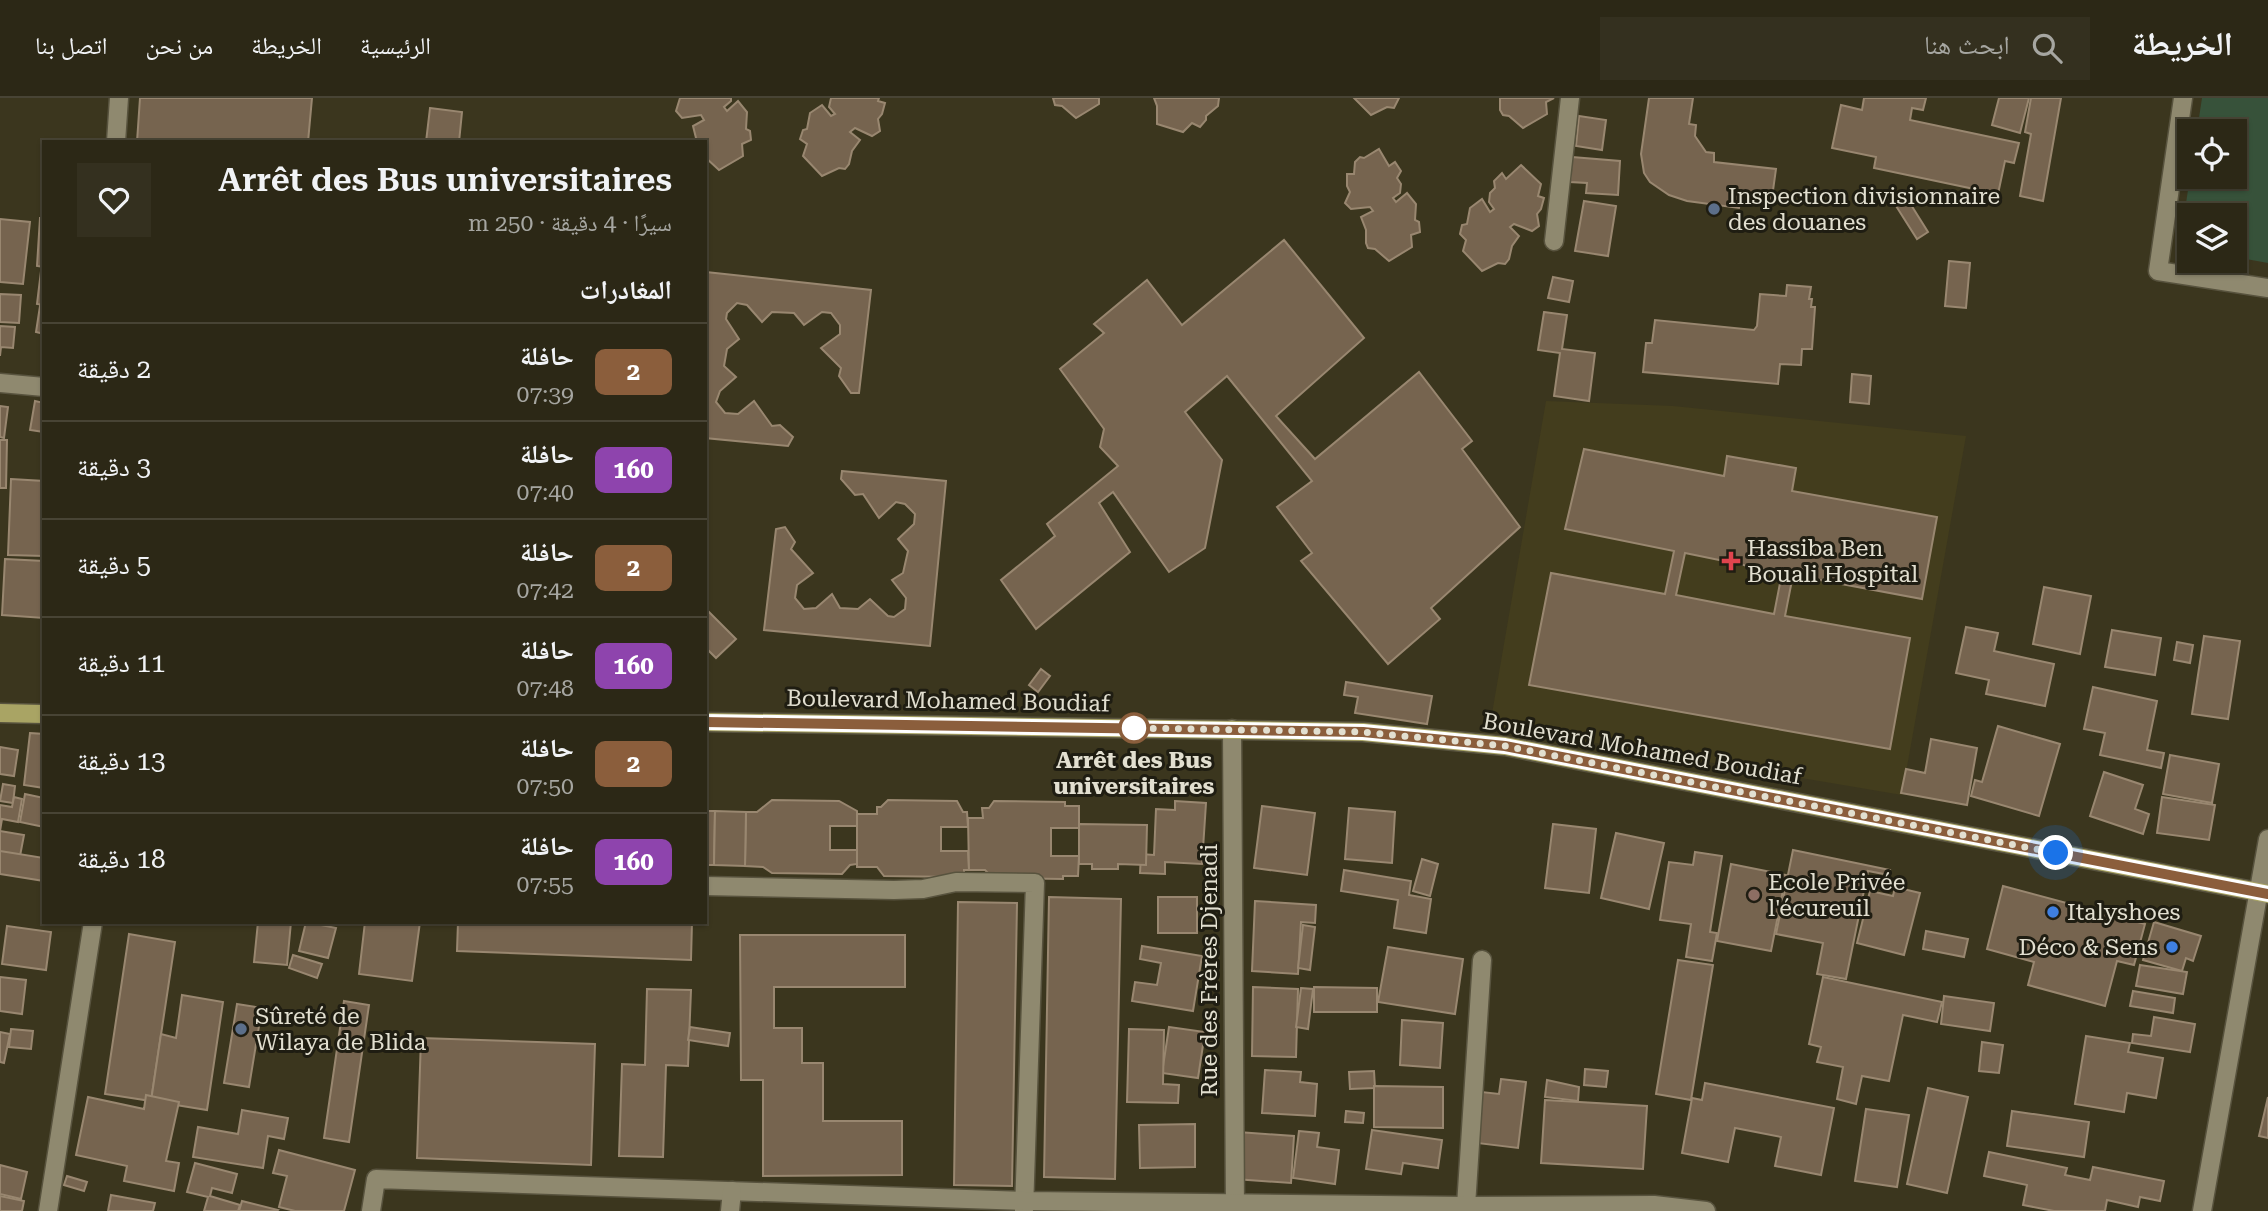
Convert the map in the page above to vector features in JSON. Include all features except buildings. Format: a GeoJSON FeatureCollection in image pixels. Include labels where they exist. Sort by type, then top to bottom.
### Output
{"type":"FeatureCollection","features":[{"type":"Feature","properties":{"kind":"main road"},"geometry":{"type":"LineString","coordinates":[[0,713],[42,714]]}},
{"type":"Feature","properties":{"kind":"main road","name":"Boulevard Mohamed Boudiaf"},"geometry":{"type":"LineString","coordinates":[[707,722],[1386,733],[1505,746],[2263,893]]}},
{"type":"Feature","properties":{"kind":"street"},"geometry":{"type":"LineString","coordinates":[[116,140],[119,98]]}},
{"type":"Feature","properties":{"kind":"street"},"geometry":{"type":"LineString","coordinates":[[1555,241],[1570,98]]}},
{"type":"Feature","properties":{"kind":"street"},"geometry":{"type":"LineString","coordinates":[[2183,98],[2158,271],[2268,288]]}},
{"type":"Feature","properties":{"kind":"street"},"geometry":{"type":"LineString","coordinates":[[0,383],[42,387]]}},
{"type":"Feature","properties":{"kind":"street","name":"Rue des Frères Djenadi"},"geometry":{"type":"LineString","coordinates":[[1232,729],[1235,1207]]}},
{"type":"Feature","properties":{"kind":"street"},"geometry":{"type":"LineString","coordinates":[[2202,1211],[2263,893],[2268,839]]}},
{"type":"Feature","properties":{"kind":"street"},"geometry":{"type":"LineString","coordinates":[[707,886],[894,890],[923,889],[956,882],[1035,883],[1025,1206]]}},
{"type":"Feature","properties":{"kind":"street"},"geometry":{"type":"LineString","coordinates":[[48,1211],[93,924]]}},
{"type":"Feature","properties":{"kind":"street"},"geometry":{"type":"LineString","coordinates":[[1466,1206],[1482,960]]}},
{"type":"Feature","properties":{"kind":"street"},"geometry":{"type":"LineString","coordinates":[[371,1211],[376,1179],[732,1191],[1025,1206],[1626,1208],[1654,1205],[1706,1211]]}},
{"type":"Feature","properties":{"kind":"street"},"geometry":{"type":"LineString","coordinates":[[730,1211],[732,1191]]}},
{"type":"Feature","properties":{"kind":"shaded area","name":"Hassiba Ben Bouali Hospital"},"geometry":{"type":"Polygon","coordinates":[[[1546,401],[1673,406],[1966,436],[1902,795],[1490,725],[1546,401]]]}},
{"type":"Feature","properties":{"kind":"green space"},"geometry":{"type":"Polygon","coordinates":[[[2202,98],[2268,98],[2268,263],[2247,259],[2247,203],[2186,203],[2188,189],[2247,189],[2247,119],[2199,119],[2202,98]]]}},
{"type":"Feature","properties":{"kind":"bus line","name":"2"},"geometry":{"type":"LineString","coordinates":[[707,722],[1363,732],[1457,740],[1505,746],[1712,785],[2268,894]]}},
{"type":"Feature","properties":{"kind":"place","name":"Inspection divisionnaire des douanes"},"geometry":{"type":"Point","coordinates":[1714,209]}},
{"type":"Feature","properties":{"kind":"place","name":"Hassiba Ben Bouali Hospital"},"geometry":{"type":"Point","coordinates":[1731,561]}},
{"type":"Feature","properties":{"kind":"place","name":"Arrêt des Bus universitaires"},"geometry":{"type":"Point","coordinates":[1134,728]}},
{"type":"Feature","properties":{"kind":"place","name":"Ecole Privée l'écureuil"},"geometry":{"type":"Point","coordinates":[1754,895]}},
{"type":"Feature","properties":{"kind":"place","name":"Italyshoes"},"geometry":{"type":"Point","coordinates":[2053,912]}},
{"type":"Feature","properties":{"kind":"place","name":"Déco & Sens"},"geometry":{"type":"Point","coordinates":[2172,947]}},
{"type":"Feature","properties":{"kind":"place","name":"Sûreté de Wilaya de Blida"},"geometry":{"type":"Point","coordinates":[241,1029]}},
{"type":"Feature","properties":{"kind":"route"},"geometry":{"type":"LineString","coordinates":[[1134,728],[1131,728],[1363,732],[1505,746],[2056,853]]}}]}
